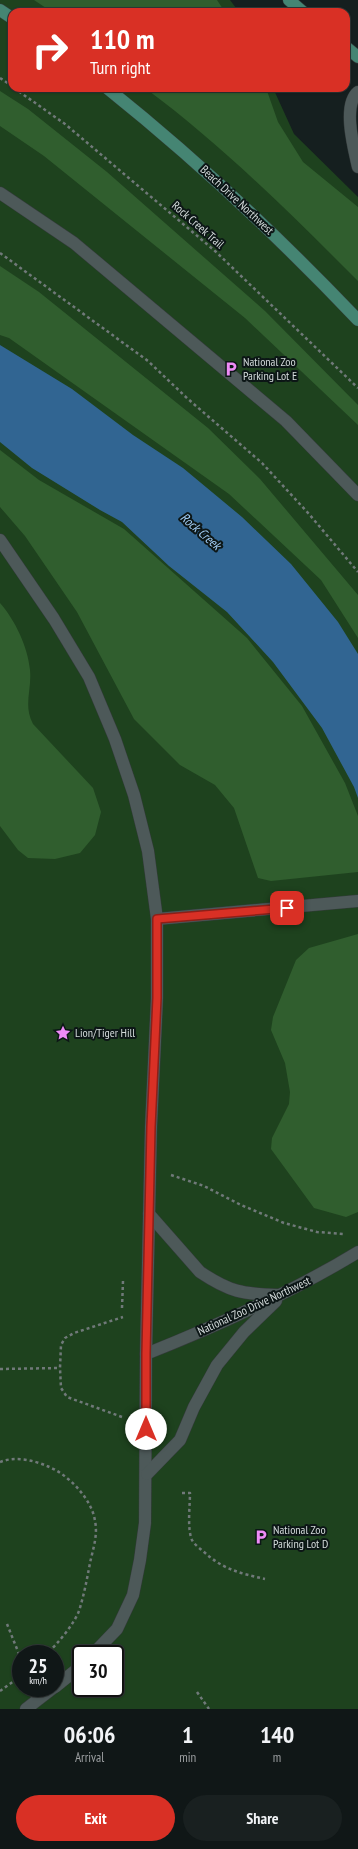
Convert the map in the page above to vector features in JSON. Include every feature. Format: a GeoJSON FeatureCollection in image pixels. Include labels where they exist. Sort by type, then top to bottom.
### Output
{"type":"FeatureCollection","features":[{"type":"Feature","properties":{"kind":"main road"},"geometry":{"type":"LineString","coordinates":[[289,0],[299,8]]}},
{"type":"Feature","properties":{"kind":"main road"},"geometry":{"type":"LineString","coordinates":[[350,50],[358,57]]}},
{"type":"Feature","properties":{"kind":"main road","name":"Beach Drive Northwest"},"geometry":{"type":"LineString","coordinates":[[113,92],[154,125],[238,200],[319,279],[358,320]]}},
{"type":"Feature","properties":{"kind":"street"},"geometry":{"type":"LineString","coordinates":[[358,92],[354,95],[350,112],[350,134],[358,167]]}},
{"type":"Feature","properties":{"kind":"street"},"geometry":{"type":"LineString","coordinates":[[0,193],[74,243],[286,422],[358,495]]}},
{"type":"Feature","properties":{"kind":"street"},"geometry":{"type":"LineString","coordinates":[[0,540],[54,619],[89,677],[112,732],[134,795],[148,851],[157,919],[157,998],[149,1214],[146,1354],[147,1474],[145,1523],[133,1595],[117,1630],[102,1645]]}},
{"type":"Feature","properties":{"kind":"street"},"geometry":{"type":"LineString","coordinates":[[157,919],[358,901]]}},
{"type":"Feature","properties":{"kind":"street"},"geometry":{"type":"LineString","coordinates":[[149,1214],[200,1272],[209,1278],[225,1287],[248,1294],[282,1295]]}},
{"type":"Feature","properties":{"kind":"street","name":"National Zoo Drive Northwest"},"geometry":{"type":"LineString","coordinates":[[146,1354],[282,1295],[322,1274],[358,1252]]}},
{"type":"Feature","properties":{"kind":"street"},"geometry":{"type":"LineString","coordinates":[[147,1474],[180,1440],[194,1407],[218,1365],[244,1332],[282,1295]]}},
{"type":"Feature","properties":{"kind":"street"},"geometry":{"type":"LineString","coordinates":[[64,1679],[72,1673]]}},
{"type":"Feature","properties":{"kind":"street"},"geometry":{"type":"LineString","coordinates":[[26,1709],[41,1697]]}},
{"type":"Feature","properties":{"kind":"path","name":"Rock Creek Trail"},"geometry":{"type":"LineString","coordinates":[[20,92],[65,124],[215,251],[358,388]]}},
{"type":"Feature","properties":{"kind":"path"},"geometry":{"type":"LineString","coordinates":[[0,253],[148,361],[188,399],[262,463],[310,514],[358,572]]}},
{"type":"Feature","properties":{"kind":"path"},"geometry":{"type":"LineString","coordinates":[[166,1173],[204,1186],[241,1205],[284,1223],[317,1232],[344,1234]]}},
{"type":"Feature","properties":{"kind":"path"},"geometry":{"type":"LineString","coordinates":[[123,1317],[74,1333],[65,1338],[61,1345],[60,1368],[61,1388],[67,1397],[123,1417]]}},
{"type":"Feature","properties":{"kind":"path"},"geometry":{"type":"LineString","coordinates":[[0,1369],[60,1368]]}},
{"type":"Feature","properties":{"kind":"path"},"geometry":{"type":"LineString","coordinates":[[0,1462],[19,1459],[37,1461],[56,1469],[69,1478],[80,1491],[95,1520],[96,1538],[85,1589],[78,1612],[56,1645]]}},
{"type":"Feature","properties":{"kind":"path"},"geometry":{"type":"LineString","coordinates":[[182,1493],[190,1493],[190,1530],[192,1540],[200,1549],[216,1563],[236,1571],[265,1579]]}},
{"type":"Feature","properties":{"kind":"path"},"geometry":{"type":"LineString","coordinates":[[7,1624],[15,1645]]}},
{"type":"Feature","properties":{"kind":"path"},"geometry":{"type":"LineString","coordinates":[[0,1691],[12,1682]]}},
{"type":"Feature","properties":{"kind":"path"},"geometry":{"type":"LineString","coordinates":[[197,1692],[209,1709]]}},
{"type":"Feature","properties":{"kind":"green space"},"geometry":{"type":"Polygon","coordinates":[[[0,0],[230,0],[236,8],[8,8],[8,92],[275,92],[294,134],[358,197],[358,1709],[0,1709],[0,0]]]}},
{"type":"Feature","properties":{"kind":"green space"},"geometry":{"type":"Polygon","coordinates":[[[34,0],[217,0],[222,8],[46,8],[34,0]]]}},
{"type":"Feature","properties":{"kind":"green space"},"geometry":{"type":"Polygon","coordinates":[[[0,91],[28,109],[107,172],[265,311],[358,405],[358,425],[245,318],[44,156],[0,126],[0,91]]]}},
{"type":"Feature","properties":{"kind":"green space"},"geometry":{"type":"Polygon","coordinates":[[[150,92],[267,92],[278,122],[303,162],[358,207],[358,281],[255,180],[150,92]]]}},
{"type":"Feature","properties":{"kind":"green space"},"geometry":{"type":"Polygon","coordinates":[[[0,266],[39,292],[208,428],[260,479],[358,595],[358,638],[321,580],[229,494],[9,338],[0,335],[0,266]]]}},
{"type":"Feature","properties":{"kind":"green space"},"geometry":{"type":"Polygon","coordinates":[[[0,450],[39,480],[124,529],[247,638],[302,706],[345,783],[358,816],[358,872],[271,881],[258,878],[234,808],[215,785],[180,765],[134,719],[77,612],[25,536],[0,507],[0,450]]]}},
{"type":"Feature","properties":{"kind":"green space"},"geometry":{"type":"Polygon","coordinates":[[[0,603],[16,626],[27,652],[30,670],[28,704],[30,717],[33,724],[93,788],[101,812],[95,835],[80,853],[55,859],[28,858],[18,850],[0,826],[0,603]]]}},
{"type":"Feature","properties":{"kind":"green space"},"geometry":{"type":"Polygon","coordinates":[[[358,934],[358,1212],[346,1217],[314,1208],[271,1149],[272,1138],[289,1104],[290,1092],[285,1063],[271,1030],[273,1017],[296,960],[309,948],[358,934]]]}},
{"type":"Feature","properties":{"kind":"water","name":"Rock Creek"},"geometry":{"type":"Polygon","coordinates":[[[0,345],[72,389],[133,435],[183,468],[242,517],[291,564],[338,622],[358,654],[358,798],[354,787],[322,728],[273,662],[227,612],[169,566],[122,522],[32,468],[0,442],[0,345]]]}},
{"type":"Feature","properties":{"kind":"place","name":"National Zoo Parking Lot E"},"geometry":{"type":"Point","coordinates":[231,369]}},
{"type":"Feature","properties":{"kind":"place","name":"Lion/Tiger Hill"},"geometry":{"type":"Point","coordinates":[63,1033]}},
{"type":"Feature","properties":{"kind":"place","name":"National Zoo Parking Lot D"},"geometry":{"type":"Point","coordinates":[261,1537]}},
{"type":"Feature","properties":{"kind":"route"},"geometry":{"type":"LineString","coordinates":[[146,1429],[146,1354],[151,1127],[157,998],[157,919],[287,908]]}}]}
